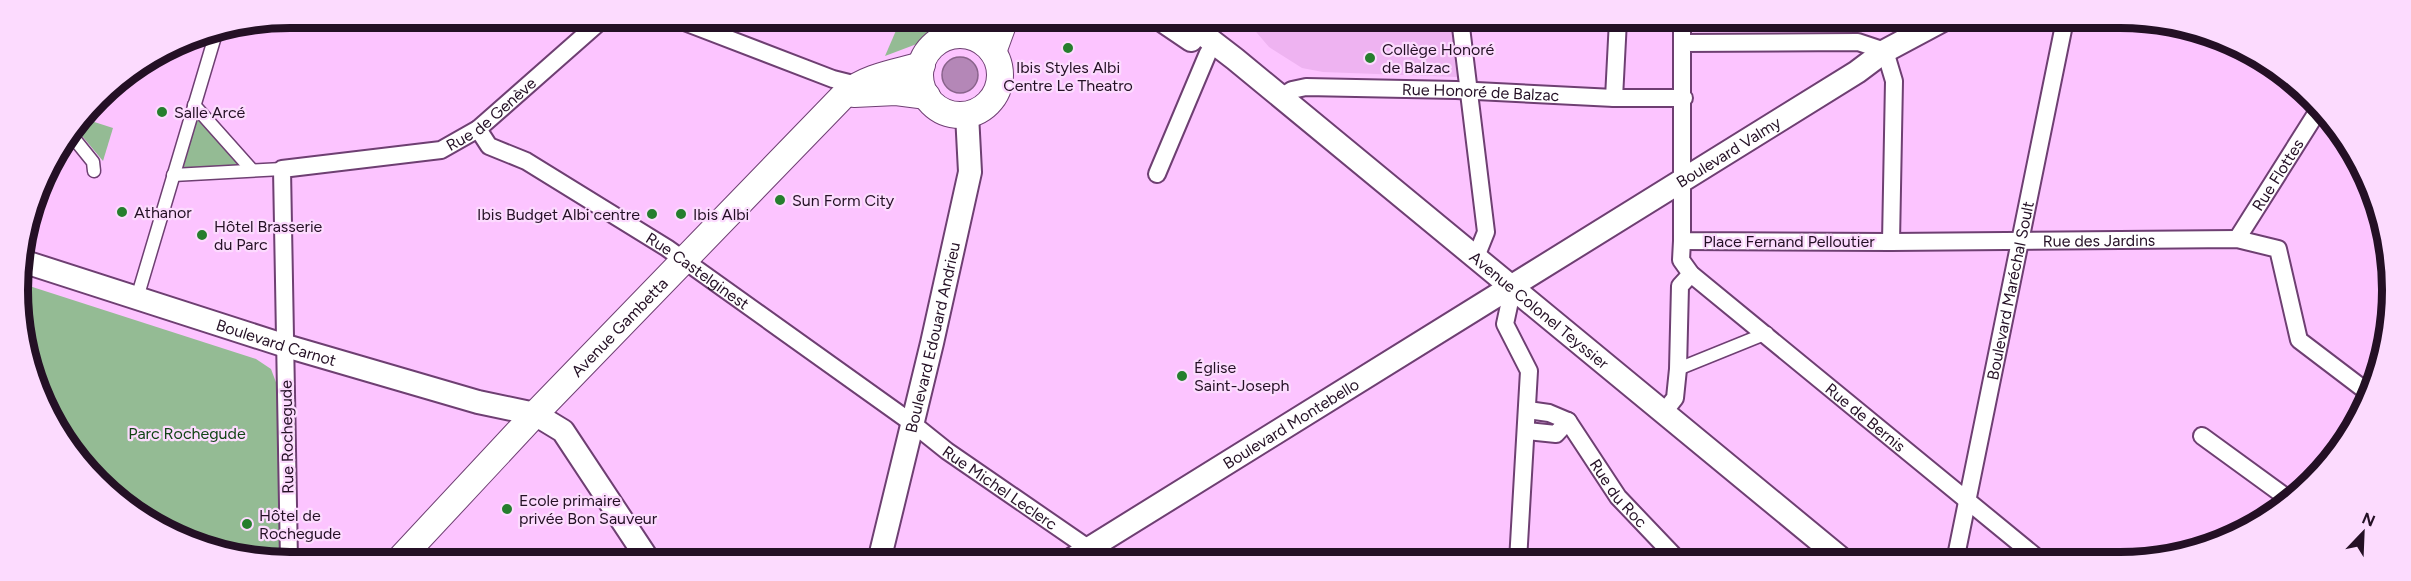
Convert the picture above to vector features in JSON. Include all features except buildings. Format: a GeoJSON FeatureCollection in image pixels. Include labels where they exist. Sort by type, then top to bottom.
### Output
{"type":"FeatureCollection","features":[{"type":"Feature","properties":{"kind":"main road"},"geometry":{"type":"LineString","coordinates":[[971,28],[942,39],[926,54],[921,64],[920,78],[927,96],[941,110],[954,114],[968,114],[980,110],[990,101],[997,89],[1000,76],[993,52],[975,38],[974,28]]}},
{"type":"Feature","properties":{"kind":"main road"},"geometry":{"type":"LineString","coordinates":[[993,52],[1002,28]]}},
{"type":"Feature","properties":{"kind":"main road"},"geometry":{"type":"LineString","coordinates":[[1173,28],[1208,53],[1235,59],[1230,40],[1217,28]]}},
{"type":"Feature","properties":{"kind":"main road","name":"Avenue Colonel Teyssier"},"geometry":{"type":"LineString","coordinates":[[1195,28],[1833,552]]}},
{"type":"Feature","properties":{"kind":"main road","name":"Boulevard Valmy"},"geometry":{"type":"LineString","coordinates":[[1513,287],[1857,72],[1885,51],[1928,28]]}},
{"type":"Feature","properties":{"kind":"main road","name":"Avenue Gambetta"},"geometry":{"type":"LineString","coordinates":[[406,552],[535,414],[851,89],[876,76],[921,64]]}},
{"type":"Feature","properties":{"kind":"main road"},"geometry":{"type":"LineString","coordinates":[[851,89],[927,96]]}},
{"type":"Feature","properties":{"kind":"main road","name":"Boulevard Edouard Andrieu"},"geometry":{"type":"LineString","coordinates":[[881,552],[970,172],[968,114]]}},
{"type":"Feature","properties":{"kind":"main road","name":"Boulevard Carnot"},"geometry":{"type":"LineString","coordinates":[[30,264],[286,346],[478,402],[535,414],[563,431],[643,552]]}},
{"type":"Feature","properties":{"kind":"main road","name":"Boulevard Montebello"},"geometry":{"type":"LineString","coordinates":[[1082,552],[1513,287]]}},
{"type":"Feature","properties":{"kind":"street","name":"Rue de Genève"},"geometry":{"type":"LineString","coordinates":[[282,169],[441,150],[478,129],[593,28]]}},
{"type":"Feature","properties":{"kind":"street"},"geometry":{"type":"LineString","coordinates":[[700,28],[833,79],[851,89]]}},
{"type":"Feature","properties":{"kind":"street"},"geometry":{"type":"LineString","coordinates":[[1461,28],[1486,232],[1476,257]]}},
{"type":"Feature","properties":{"kind":"street"},"geometry":{"type":"LineString","coordinates":[[1614,98],[1618,28]]}},
{"type":"Feature","properties":{"kind":"street","name":"Place Fernand Pelloutier"},"geometry":{"type":"LineString","coordinates":[[1682,28],[1684,98],[1682,241],[1891,242],[1894,81],[1885,51]]}},
{"type":"Feature","properties":{"kind":"street","name":"Boulevard Maréchal Soult"},"geometry":{"type":"LineString","coordinates":[[1957,552],[2063,28]]}},
{"type":"Feature","properties":{"kind":"street"},"geometry":{"type":"LineString","coordinates":[[136,298],[214,40]]}},
{"type":"Feature","properties":{"kind":"street"},"geometry":{"type":"LineString","coordinates":[[1682,43],[1858,42],[1885,51]]}},
{"type":"Feature","properties":{"kind":"street"},"geometry":{"type":"LineString","coordinates":[[1157,174],[1208,53]]}},
{"type":"Feature","properties":{"kind":"street","name":"Rue Honoré de Balzac"},"geometry":{"type":"LineString","coordinates":[[1281,97],[1292,90],[1306,87],[1468,90],[1614,98],[1684,98]]}},
{"type":"Feature","properties":{"kind":"street"},"geometry":{"type":"LineString","coordinates":[[194,105],[252,170]]}},
{"type":"Feature","properties":{"kind":"street","name":"Rue Flottes"},"geometry":{"type":"LineString","coordinates":[[2237,239],[2315,116]]}},
{"type":"Feature","properties":{"kind":"street","name":"Rue Castelginest"},"geometry":{"type":"LineString","coordinates":[[478,129],[489,146],[526,161],[684,261],[912,423]]}},
{"type":"Feature","properties":{"kind":"street"},"geometry":{"type":"LineString","coordinates":[[76,141],[93,162],[94,171]]}},
{"type":"Feature","properties":{"kind":"street"},"geometry":{"type":"LineString","coordinates":[[173,175],[282,169]]}},
{"type":"Feature","properties":{"kind":"street","name":"Rue Rochegude"},"geometry":{"type":"LineString","coordinates":[[282,169],[288,552]]}},
{"type":"Feature","properties":{"kind":"street","name":"Rue des Jardins"},"geometry":{"type":"LineString","coordinates":[[1891,242],[2237,239],[2278,249],[2299,340],[2364,389]]}},
{"type":"Feature","properties":{"kind":"street"},"geometry":{"type":"LineString","coordinates":[[1664,412],[1675,399],[1680,286],[1691,274],[1681,260],[1682,241]]}},
{"type":"Feature","properties":{"kind":"street","name":"Rue de Bernis"},"geometry":{"type":"LineString","coordinates":[[1691,274],[1767,333],[2030,552]]}},
{"type":"Feature","properties":{"kind":"street"},"geometry":{"type":"LineString","coordinates":[[1513,287],[1505,324],[1529,371],[1519,552]]}},
{"type":"Feature","properties":{"kind":"street"},"geometry":{"type":"LineString","coordinates":[[1678,369],[1767,333]]}},
{"type":"Feature","properties":{"kind":"street"},"geometry":{"type":"LineString","coordinates":[[1527,431],[1556,434],[1568,421],[1550,413],[1528,410]]}},
{"type":"Feature","properties":{"kind":"street","name":"Rue du Roc"},"geometry":{"type":"LineString","coordinates":[[1568,421],[1618,497],[1670,552]]}},
{"type":"Feature","properties":{"kind":"street","name":"Rue Michel Leclerc"},"geometry":{"type":"LineString","coordinates":[[912,423],[947,451],[1088,548]]}},
{"type":"Feature","properties":{"kind":"street"},"geometry":{"type":"LineString","coordinates":[[2202,436],[2283,495]]}},
{"type":"Feature","properties":{"kind":"shaded area","name":"Collège Honoré de Balzac"},"geometry":{"type":"Polygon","coordinates":[[[1253,28],[1452,28],[1457,77],[1323,72],[1302,68],[1269,47],[1253,28]]]}},
{"type":"Feature","properties":{"kind":"shaded area"},"geometry":{"type":"Polygon","coordinates":[[[960,57],[973,62],[978,75],[973,88],[960,93],[947,88],[942,75],[947,62],[960,57]]]}},
{"type":"Feature","properties":{"kind":"green space"},"geometry":{"type":"Polygon","coordinates":[[[897,28],[959,28],[885,56],[897,28]]]}},
{"type":"Feature","properties":{"kind":"green space"},"geometry":{"type":"Polygon","coordinates":[[[197,117],[239,165],[183,169],[197,117]]]}},
{"type":"Feature","properties":{"kind":"green space"},"geometry":{"type":"Polygon","coordinates":[[[91,121],[113,128],[103,161],[81,134],[91,121]]]}},
{"type":"Feature","properties":{"kind":"green space","name":"Parc Rochegude"},"geometry":{"type":"Polygon","coordinates":[[[28,286],[256,359],[271,369],[277,385],[281,502],[279,552],[256,550],[223,544],[190,533],[145,508],[105,476],[73,436],[48,391],[34,342],[28,286]]]}},
{"type":"Feature","properties":{"kind":"green space"},"geometry":{"type":"Polygon","coordinates":[[[296,548],[369,552],[296,552],[296,548]]]}},
{"type":"Feature","properties":{"kind":"place","name":"Ibis Styles Albi Centre Le Theatro"},"geometry":{"type":"Point","coordinates":[1068,48]}},
{"type":"Feature","properties":{"kind":"place","name":"Collège Honoré de Balzac"},"geometry":{"type":"Point","coordinates":[1370,58]}},
{"type":"Feature","properties":{"kind":"place","name":"Salle Arcé"},"geometry":{"type":"Point","coordinates":[162,112]}},
{"type":"Feature","properties":{"kind":"place","name":"Sun Form City"},"geometry":{"type":"Point","coordinates":[780,200]}},
{"type":"Feature","properties":{"kind":"place","name":"Athanor"},"geometry":{"type":"Point","coordinates":[122,212]}},
{"type":"Feature","properties":{"kind":"place","name":"Ibis Budget Albi centre"},"geometry":{"type":"Point","coordinates":[652,214]}},
{"type":"Feature","properties":{"kind":"place","name":"Ibis Albi"},"geometry":{"type":"Point","coordinates":[681,214]}},
{"type":"Feature","properties":{"kind":"place","name":"Hôtel Brasserie du Parc"},"geometry":{"type":"Point","coordinates":[202,235]}},
{"type":"Feature","properties":{"kind":"place","name":"Église Saint-Joseph"},"geometry":{"type":"Point","coordinates":[1182,376]}},
{"type":"Feature","properties":{"kind":"place","name":"Ecole primaire privée Bon Sauveur"},"geometry":{"type":"Point","coordinates":[507,509]}},
{"type":"Feature","properties":{"kind":"place","name":"Hôtel de Rochegude"},"geometry":{"type":"Point","coordinates":[247,524]}}]}
